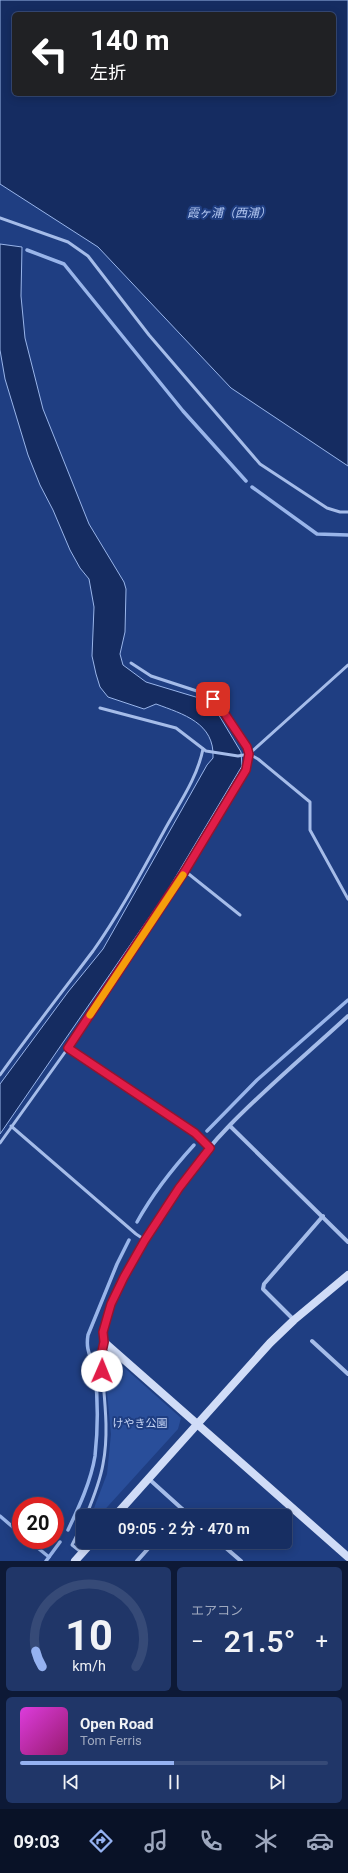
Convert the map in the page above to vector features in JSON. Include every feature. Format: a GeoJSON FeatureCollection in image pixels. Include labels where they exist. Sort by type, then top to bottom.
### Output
{"type":"FeatureCollection","features":[{"type":"Feature","properties":{"kind":"street"},"geometry":{"type":"LineString","coordinates":[[348,1016],[230,1126],[187,1176],[145,1240],[124,1277],[111,1304],[103,1332],[104,1342],[348,1557]]}},
{"type":"Feature","properties":{"kind":"street"},"geometry":{"type":"LineString","coordinates":[[230,1126],[348,1242]]}},
{"type":"Feature","properties":{"kind":"street"},"geometry":{"type":"LineString","coordinates":[[294,1320],[263,1289],[264,1284],[323,1216]]}},
{"type":"Feature","properties":{"kind":"street"},"geometry":{"type":"LineString","coordinates":[[121,1509],[270,1343],[294,1320],[348,1275]]}},
{"type":"Feature","properties":{"kind":"street"},"geometry":{"type":"LineString","coordinates":[[312,1340],[348,1374]]}},
{"type":"Feature","properties":{"kind":"street"},"geometry":{"type":"LineString","coordinates":[[148,1478],[182,1509]]}},
{"type":"Feature","properties":{"kind":"street"},"geometry":{"type":"LineString","coordinates":[[75,1561],[86,1549]]}},
{"type":"Feature","properties":{"kind":"street"},"geometry":{"type":"LineString","coordinates":[[137,1561],[148,1549]]}},
{"type":"Feature","properties":{"kind":"street"},"geometry":{"type":"LineString","coordinates":[[227,1549],[241,1561]]}},
{"type":"Feature","properties":{"kind":"lane"},"geometry":{"type":"LineString","coordinates":[[0,218],[68,242],[88,256],[149,335],[260,464],[327,508],[340,512],[348,512]]}},
{"type":"Feature","properties":{"kind":"lane"},"geometry":{"type":"LineString","coordinates":[[0,1143],[68,1048],[185,871],[246,770],[249,754],[240,734],[219,705],[206,694],[151,676],[131,663]]}},
{"type":"Feature","properties":{"kind":"lane"},"geometry":{"type":"LineString","coordinates":[[100,708],[176,728],[191,738],[203,749],[238,756],[249,754],[348,665]]}},
{"type":"Feature","properties":{"kind":"lane"},"geometry":{"type":"LineString","coordinates":[[0,1074],[37,1022],[93,950],[131,891],[189,786],[201,759],[203,749]]}},
{"type":"Feature","properties":{"kind":"lane"},"geometry":{"type":"LineString","coordinates":[[249,754],[258,759],[310,802],[310,830],[348,899]]}},
{"type":"Feature","properties":{"kind":"lane"},"geometry":{"type":"LineString","coordinates":[[185,871],[240,915]]}},
{"type":"Feature","properties":{"kind":"lane"},"geometry":{"type":"LineString","coordinates":[[68,1048],[195,1133],[210,1148]]}},
{"type":"Feature","properties":{"kind":"lane"},"geometry":{"type":"LineString","coordinates":[[11,1126],[136,1234],[145,1240]]}},
{"type":"Feature","properties":{"kind":"lane"},"geometry":{"type":"LineString","coordinates":[[89,1509],[99,1484],[104,1462],[106,1433],[101,1356],[104,1342]]}},
{"type":"Feature","properties":{"kind":"lane"},"geometry":{"type":"LineString","coordinates":[[76,1537],[72,1545],[76,1548]]}},
{"type":"Feature","properties":{"kind":"lane"},"geometry":{"type":"LineString","coordinates":[[77,1549],[82,1553]]}},
{"type":"Feature","properties":{"kind":"green space","name":"けやき公園"},"geometry":{"type":"Polygon","coordinates":[[[110,1355],[181,1418],[178,1429],[105,1509],[94,1509],[107,1474],[111,1434],[104,1361],[110,1355]]]}},
{"type":"Feature","properties":{"kind":"water","name":"霞ヶ浦（西浦）"},"geometry":{"type":"Polygon","coordinates":[[[0,0],[348,0],[348,466],[231,388],[98,247],[0,184],[0,0]]]}},
{"type":"Feature","properties":{"kind":"water"},"geometry":{"type":"Polygon","coordinates":[[[0,244],[22,247],[21,296],[25,338],[43,409],[89,524],[124,582],[126,589],[125,632],[120,654],[123,665],[146,682],[199,698],[217,712],[241,752],[242,766],[166,893],[0,1134],[0,1084],[68,992],[103,949],[207,765],[213,758],[209,736],[203,728],[186,716],[156,704],[144,709],[108,697],[100,687],[92,656],[94,607],[89,579],[80,568],[70,550],[53,510],[40,485],[28,455],[5,379],[0,350],[0,244]]]}},
{"type":"Feature","properties":{"kind":"waterway"},"geometry":{"type":"LineString","coordinates":[[27,250],[64,264],[183,411],[246,481]]}},
{"type":"Feature","properties":{"kind":"waterway"},"geometry":{"type":"LineString","coordinates":[[252,487],[317,534],[348,535]]}},
{"type":"Feature","properties":{"kind":"waterway"},"geometry":{"type":"LineString","coordinates":[[207,1131],[257,1080],[348,1000]]}},
{"type":"Feature","properties":{"kind":"waterway"},"geometry":{"type":"LineString","coordinates":[[137,1222],[163,1182],[194,1145]]}},
{"type":"Feature","properties":{"kind":"waterway"},"geometry":{"type":"LineString","coordinates":[[68,1530],[88,1484],[95,1456],[97,1394],[94,1368],[88,1351],[88,1335],[117,1264],[129,1240]]}},
{"type":"Feature","properties":{"kind":"waterway"},"geometry":{"type":"LineString","coordinates":[[0,1516],[12,1526]]}},
{"type":"Feature","properties":{"kind":"waterway"},"geometry":{"type":"LineString","coordinates":[[39,1549],[49,1557]]}},
{"type":"Feature","properties":{"kind":"waterway"},"geometry":{"type":"LineString","coordinates":[[46,1561],[55,1549]]}},
{"type":"Feature","properties":{"kind":"slow traffic"},"geometry":{"type":"LineString","coordinates":[[90,1015],[183,875]]}},
{"type":"Feature","properties":{"kind":"route"},"geometry":{"type":"LineString","coordinates":[[102,1371],[101,1356],[104,1342],[103,1332],[111,1304],[124,1277],[145,1240],[179,1188],[210,1148],[195,1133],[68,1048],[185,871],[246,770],[249,754],[247,747],[240,734],[213,699]]}}]}
